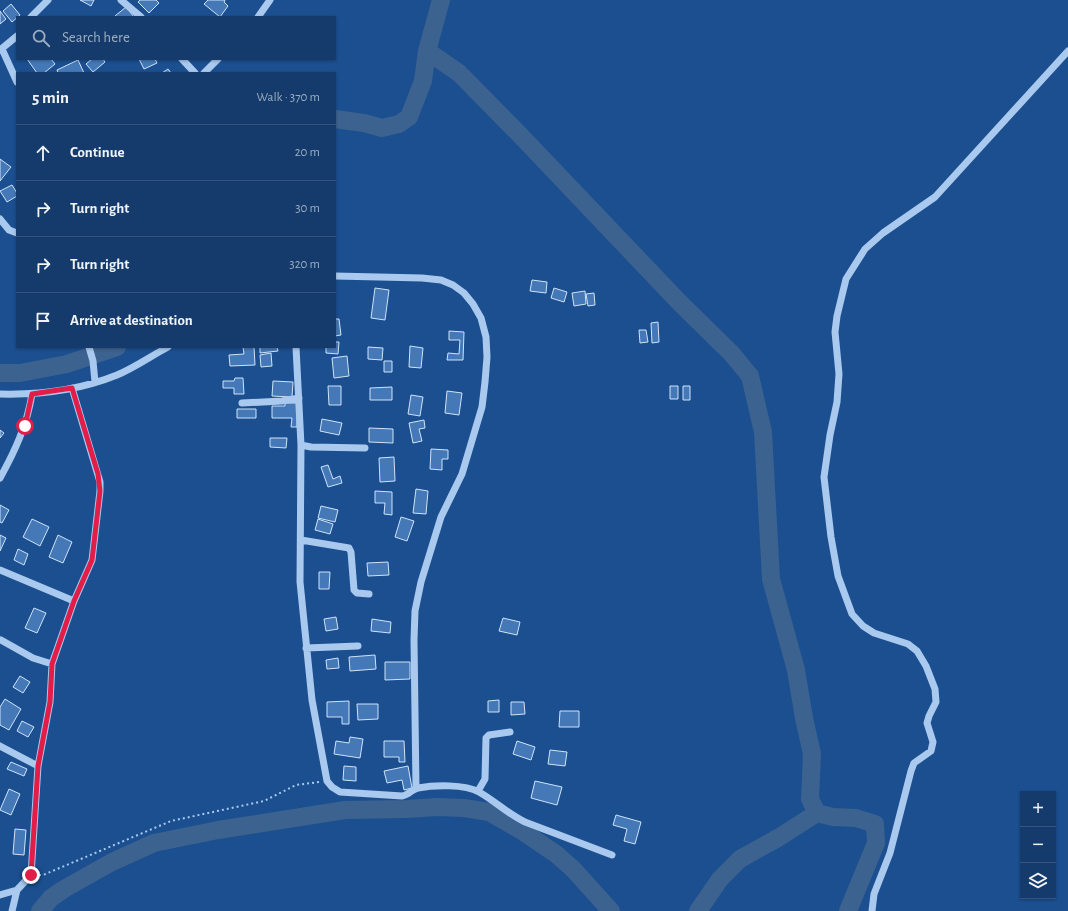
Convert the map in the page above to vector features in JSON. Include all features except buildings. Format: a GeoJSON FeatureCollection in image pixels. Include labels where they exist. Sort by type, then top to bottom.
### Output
{"type":"FeatureCollection","features":[{"type":"Feature","properties":{"kind":"street"},"geometry":{"type":"LineString","coordinates":[[32,16],[48,0]]}},
{"type":"Feature","properties":{"kind":"street"},"geometry":{"type":"LineString","coordinates":[[122,0],[140,16]]}},
{"type":"Feature","properties":{"kind":"street"},"geometry":{"type":"LineString","coordinates":[[259,16],[270,0]]}},
{"type":"Feature","properties":{"kind":"street"},"geometry":{"type":"LineString","coordinates":[[16,37],[1,49],[16,80]]}},
{"type":"Feature","properties":{"kind":"street"},"geometry":{"type":"LineString","coordinates":[[872,911],[874,894],[890,853],[911,771],[914,763],[931,751],[933,742],[927,723],[936,702],[936,696],[935,689],[926,666],[917,651],[908,644],[874,632],[863,626],[852,614],[838,576],[831,537],[824,477],[830,435],[838,402],[839,374],[835,332],[837,316],[846,279],[865,249],[883,233],[935,197],[1068,51]]}},
{"type":"Feature","properties":{"kind":"street"},"geometry":{"type":"LineString","coordinates":[[183,60],[194,72]]}},
{"type":"Feature","properties":{"kind":"street"},"geometry":{"type":"LineString","coordinates":[[205,72],[217,60]]}},
{"type":"Feature","properties":{"kind":"street"},"geometry":{"type":"LineString","coordinates":[[0,219],[9,230],[16,233]]}},
{"type":"Feature","properties":{"kind":"street"},"geometry":{"type":"LineString","coordinates":[[336,276],[422,278],[441,280],[452,284],[464,293],[474,304],[481,318],[486,337],[487,356],[482,407],[462,474],[441,517],[421,582],[416,611],[414,640],[416,788]]}},
{"type":"Feature","properties":{"kind":"street"},"geometry":{"type":"LineString","coordinates":[[0,394],[32,394],[72,388],[95,382],[118,374],[166,348]]}},
{"type":"Feature","properties":{"kind":"street"},"geometry":{"type":"LineString","coordinates":[[296,348],[301,445],[300,582],[312,700],[327,781],[332,787],[340,792],[402,796],[409,794],[416,788],[457,786],[478,792],[519,819],[612,855]]}},
{"type":"Feature","properties":{"kind":"street"},"geometry":{"type":"LineString","coordinates":[[89,349],[93,361],[95,382]]}},
{"type":"Feature","properties":{"kind":"street"},"geometry":{"type":"LineString","coordinates":[[12,911],[17,890],[31,875],[38,766],[50,702],[52,664],[74,601],[92,560],[100,491],[98,474],[72,388]]}},
{"type":"Feature","properties":{"kind":"street"},"geometry":{"type":"LineString","coordinates":[[0,478],[15,451],[25,426],[32,394]]}},
{"type":"Feature","properties":{"kind":"street"},"geometry":{"type":"LineString","coordinates":[[242,403],[282,401],[299,398]]}},
{"type":"Feature","properties":{"kind":"street"},"geometry":{"type":"LineString","coordinates":[[301,445],[311,447],[365,448]]}},
{"type":"Feature","properties":{"kind":"street"},"geometry":{"type":"LineString","coordinates":[[301,540],[349,548],[351,552],[354,590],[357,593],[369,594]]}},
{"type":"Feature","properties":{"kind":"street"},"geometry":{"type":"LineString","coordinates":[[0,570],[74,601]]}},
{"type":"Feature","properties":{"kind":"street"},"geometry":{"type":"LineString","coordinates":[[1,640],[33,658],[52,664]]}},
{"type":"Feature","properties":{"kind":"street"},"geometry":{"type":"LineString","coordinates":[[306,648],[358,646]]}},
{"type":"Feature","properties":{"kind":"street"},"geometry":{"type":"LineString","coordinates":[[478,792],[485,779],[486,738],[489,735],[510,732]]}},
{"type":"Feature","properties":{"kind":"street"},"geometry":{"type":"LineString","coordinates":[[0,746],[38,766]]}},
{"type":"Feature","properties":{"kind":"street"},"geometry":{"type":"LineString","coordinates":[[0,895],[17,890]]}},
{"type":"Feature","properties":{"kind":"path"},"geometry":{"type":"LineString","coordinates":[[31,875],[42,875],[171,821],[264,801],[296,785],[327,781]]}},
{"type":"Feature","properties":{"kind":"waterway"},"geometry":{"type":"LineString","coordinates":[[336,119],[364,123],[382,128],[399,124],[409,117],[423,81],[427,51],[441,0]]}},
{"type":"Feature","properties":{"kind":"waterway"},"geometry":{"type":"LineString","coordinates":[[427,51],[459,73],[680,303],[732,354],[750,376],[763,432],[771,579],[796,670],[812,754],[810,799],[817,813],[833,817],[856,818],[875,824],[876,843],[848,911]]}},
{"type":"Feature","properties":{"kind":"waterway"},"geometry":{"type":"LineString","coordinates":[[0,373],[20,373],[67,364],[114,348]]}},
{"type":"Feature","properties":{"kind":"waterway"},"geometry":{"type":"LineString","coordinates":[[40,911],[51,898],[64,889],[112,862],[154,843],[218,830],[345,810],[437,807],[464,808],[489,812],[522,831],[556,854],[573,869],[611,911]]}},
{"type":"Feature","properties":{"kind":"waterway"},"geometry":{"type":"LineString","coordinates":[[698,911],[720,879],[740,859],[778,838],[817,813]]}},
{"type":"Feature","properties":{"kind":"route"},"geometry":{"type":"LineString","coordinates":[[25,426],[32,394],[72,388],[100,482],[92,560],[74,601],[52,664],[50,702],[38,766],[31,875]]}}]}
